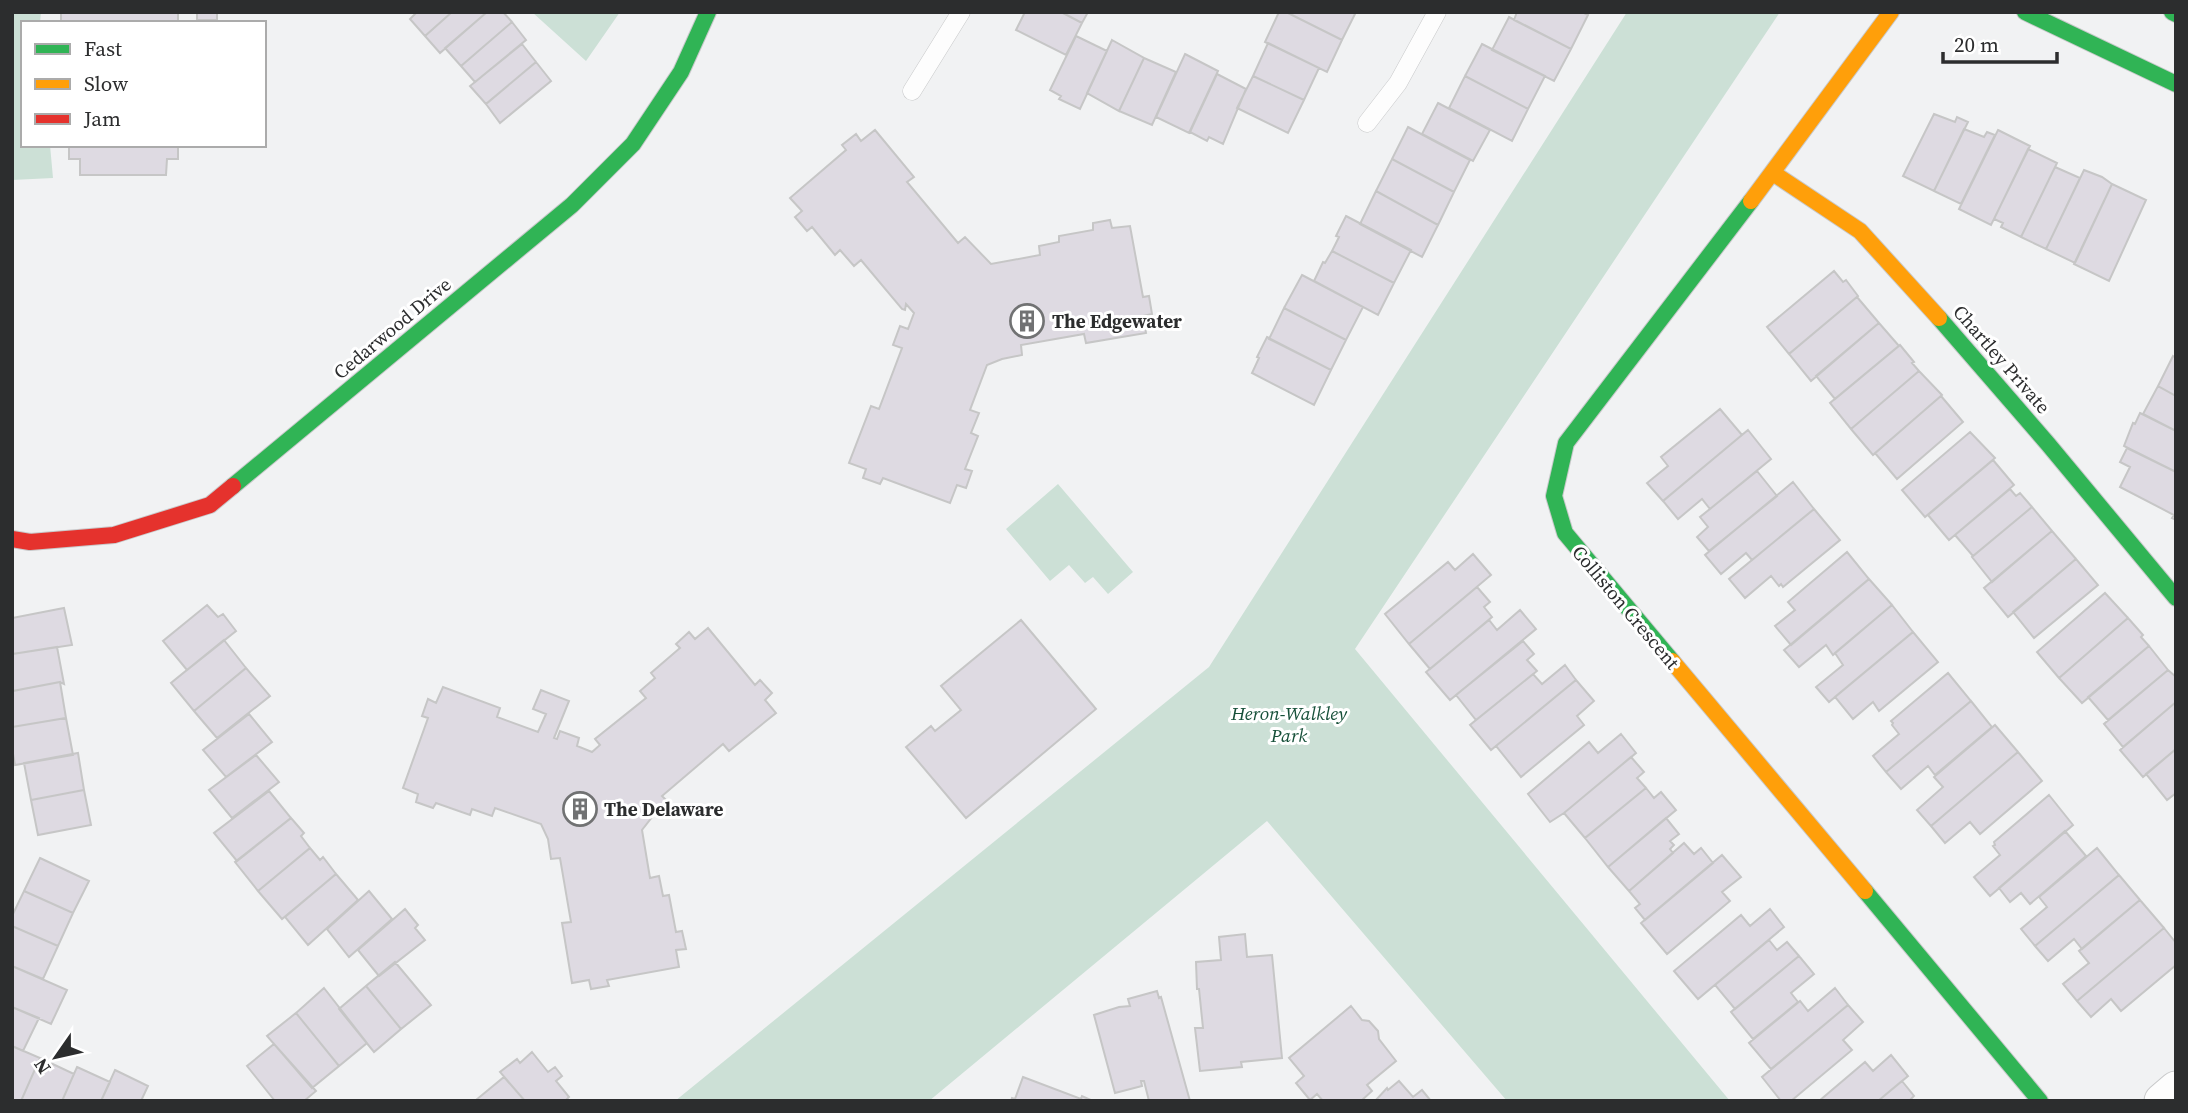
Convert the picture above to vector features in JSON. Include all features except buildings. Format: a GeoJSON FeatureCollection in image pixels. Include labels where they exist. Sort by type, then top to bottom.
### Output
{"type":"FeatureCollection","features":[{"type":"Feature","properties":{"kind":"street","name":"Cedarwood Drive"},"geometry":{"type":"LineString","coordinates":[[12,539],[30,542],[114,535],[210,505],[572,205],[634,144],[681,72],[708,12]]}},
{"type":"Feature","properties":{"kind":"street","name":"Colliston Crescent"},"geometry":{"type":"LineString","coordinates":[[1891,12],[1773,173],[1566,443],[1554,496],[1565,534],[2040,1101]]}},
{"type":"Feature","properties":{"kind":"street"},"geometry":{"type":"LineString","coordinates":[[2025,12],[2176,84]]}},
{"type":"Feature","properties":{"kind":"street","name":"Chartley Private"},"geometry":{"type":"LineString","coordinates":[[1773,173],[1860,231],[1891,262],[2176,598]]}},
{"type":"Feature","properties":{"kind":"street"},"geometry":{"type":"LineString","coordinates":[[2162,1101],[2176,1089]]}},
{"type":"Feature","properties":{"kind":"lane"},"geometry":{"type":"LineString","coordinates":[[912,90],[961,12]]}},
{"type":"Feature","properties":{"kind":"lane"},"geometry":{"type":"LineString","coordinates":[[1367,123],[1398,83],[1437,12]]}},
{"type":"Feature","properties":{"kind":"green space"},"geometry":{"type":"Polygon","coordinates":[[[12,12],[41,12],[40,21],[21,21],[21,147],[50,147],[53,178],[12,180],[12,12]]]}},
{"type":"Feature","properties":{"kind":"green space"},"geometry":{"type":"Polygon","coordinates":[[[532,12],[620,12],[586,61],[532,12]]]}},
{"type":"Feature","properties":{"kind":"green space","name":"Heron-Walkley Park"},"geometry":{"type":"Polygon","coordinates":[[[1627,12],[1780,12],[1355,649],[1730,1101],[1507,1101],[1267,821],[929,1101],[675,1101],[1209,667],[1627,12]]]}},
{"type":"Feature","properties":{"kind":"green space"},"geometry":{"type":"Polygon","coordinates":[[[1058,484],[1133,572],[1108,594],[1093,577],[1085,583],[1069,565],[1050,581],[1006,529],[1058,484]]]}},
{"type":"Feature","properties":{"kind":"traffic: fast"},"geometry":{"type":"LineString","coordinates":[[233,486],[572,205],[633,144],[681,72],[708,12]]}},
{"type":"Feature","properties":{"kind":"traffic: fast"},"geometry":{"type":"LineString","coordinates":[[2025,12],[2176,84]]}},
{"type":"Feature","properties":{"kind":"traffic: fast"},"geometry":{"type":"LineString","coordinates":[[2172,12],[2176,14]]}},
{"type":"Feature","properties":{"kind":"traffic: fast"},"geometry":{"type":"LineString","coordinates":[[1672,661],[1565,533],[1554,496],[1566,443],[1751,201]]}},
{"type":"Feature","properties":{"kind":"traffic: fast"},"geometry":{"type":"LineString","coordinates":[[1939,318],[2176,598]]}},
{"type":"Feature","properties":{"kind":"traffic: fast"},"geometry":{"type":"LineString","coordinates":[[1865,891],[2040,1101]]}},
{"type":"Feature","properties":{"kind":"traffic: slow"},"geometry":{"type":"LineString","coordinates":[[1751,201],[1891,12]]}},
{"type":"Feature","properties":{"kind":"traffic: slow"},"geometry":{"type":"LineString","coordinates":[[1773,173],[1860,231],[1939,318]]}},
{"type":"Feature","properties":{"kind":"traffic: slow"},"geometry":{"type":"LineString","coordinates":[[1672,661],[1865,891]]}},
{"type":"Feature","properties":{"kind":"traffic: jam"},"geometry":{"type":"LineString","coordinates":[[12,539],[30,542],[114,535],[210,505],[233,486]]}},
{"type":"Feature","properties":{"kind":"place","name":"The Edgewater"},"geometry":{"type":"Point","coordinates":[1027,321]}},
{"type":"Feature","properties":{"kind":"place","name":"The Delaware"},"geometry":{"type":"Point","coordinates":[580,809]}}]}
